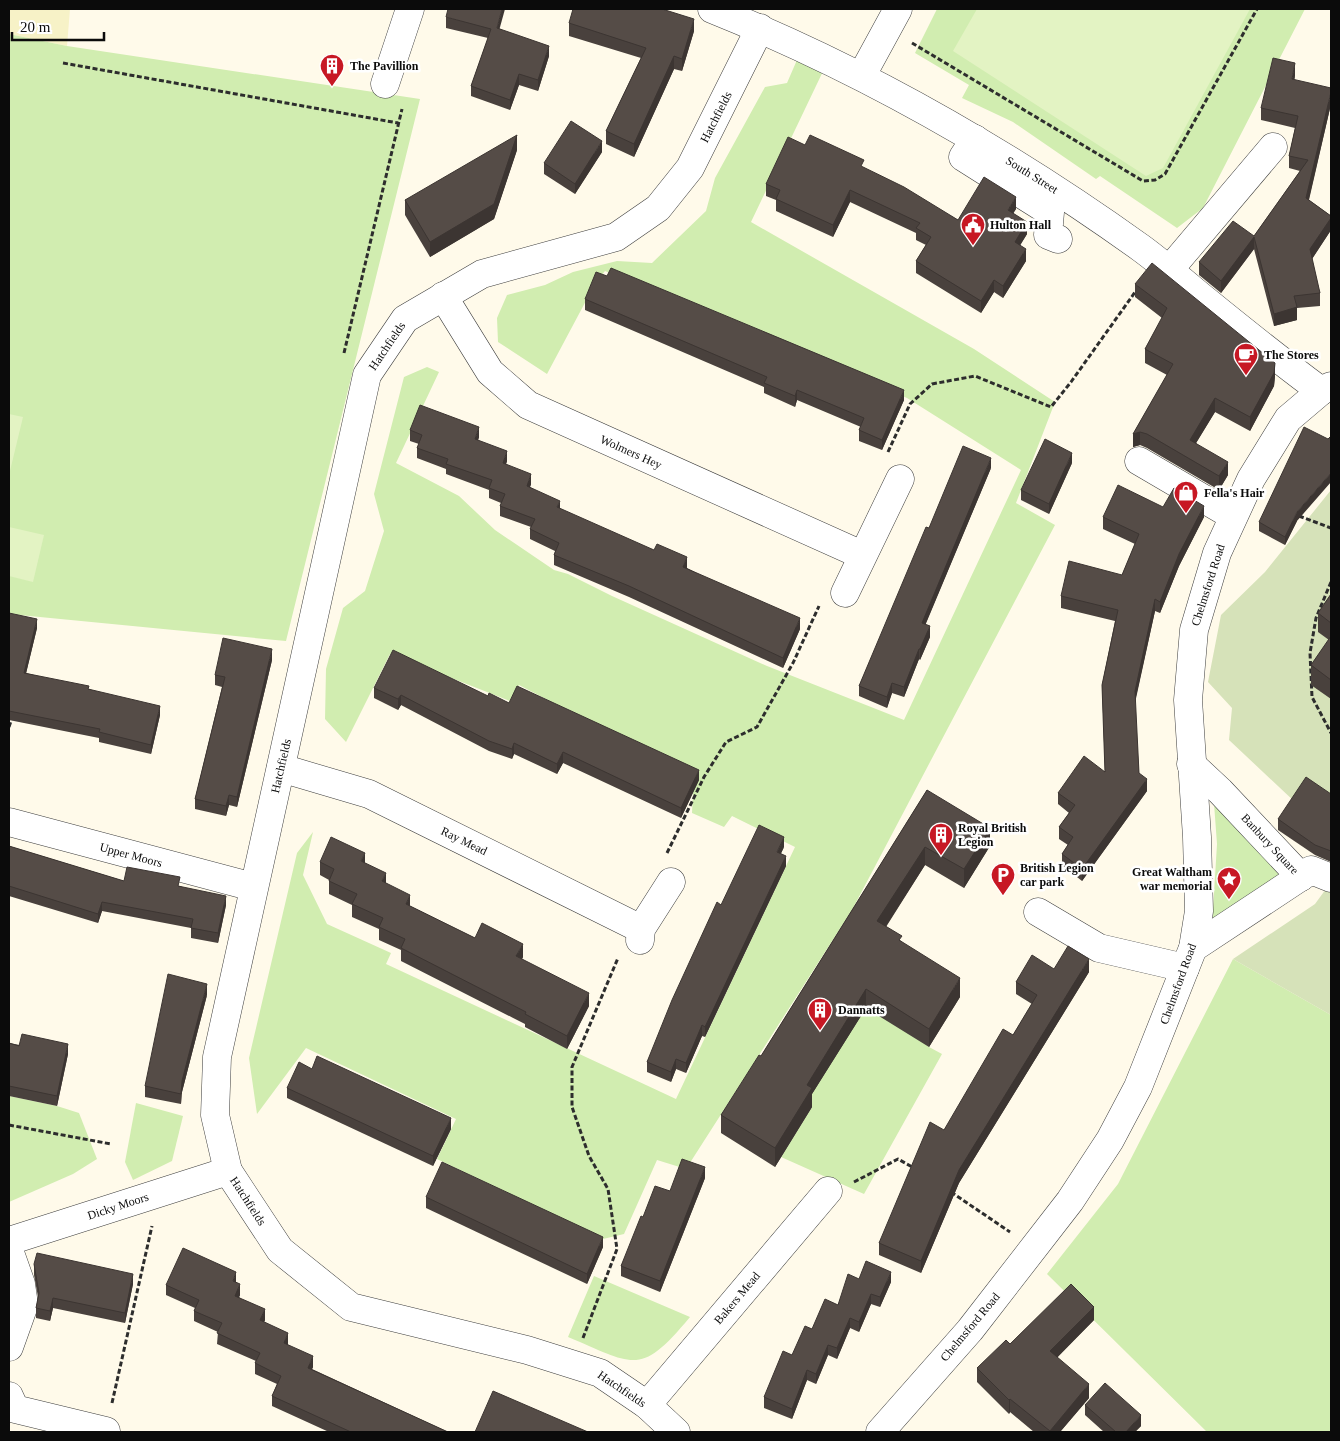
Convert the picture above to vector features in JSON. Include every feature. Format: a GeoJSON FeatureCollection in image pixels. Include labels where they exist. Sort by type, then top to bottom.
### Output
{"type":"FeatureCollection","features":[{"type":"Feature","properties":{"kind":"street"},"geometry":{"type":"LineString","coordinates":[[385,84],[410,9]]}},
{"type":"Feature","properties":{"kind":"street","name":"South Street"},"geometry":{"type":"LineString","coordinates":[[712,9],[750,19],[862,75],[974,139],[1055,202],[1163,265],[1258,344],[1326,389]]}},
{"type":"Feature","properties":{"kind":"street","name":"Hatchfields"},"geometry":{"type":"LineString","coordinates":[[676,1432],[647,1405],[600,1373],[527,1350],[351,1308],[280,1250],[228,1171],[215,1115],[216,1056],[367,375],[405,319],[442,296],[482,274],[616,236],[658,208],[690,168],[750,19]]}},
{"type":"Feature","properties":{"kind":"street"},"geometry":{"type":"LineString","coordinates":[[862,75],[893,19]]}},
{"type":"Feature","properties":{"kind":"street"},"geometry":{"type":"LineString","coordinates":[[1163,265],[1273,147]]}},
{"type":"Feature","properties":{"kind":"street"},"geometry":{"type":"LineString","coordinates":[[1055,202],[1048,235],[1058,239]]}},
{"type":"Feature","properties":{"kind":"street","name":"Wolmers Hey"},"geometry":{"type":"LineString","coordinates":[[442,296],[490,372],[528,405],[862,556]]}},
{"type":"Feature","properties":{"kind":"street","name":"Chelmsford Road"},"geometry":{"type":"LineString","coordinates":[[880,1432],[970,1330],[1070,1200],[1138,1087],[1189,958],[1199,902],[1197,837],[1188,700],[1194,630],[1217,553],[1251,479],[1288,419],[1326,389]]}},
{"type":"Feature","properties":{"kind":"street"},"geometry":{"type":"LineString","coordinates":[[1139,462],[1233,516]]}},
{"type":"Feature","properties":{"kind":"street"},"geometry":{"type":"LineString","coordinates":[[833,597],[862,556],[893,469]]}},
{"type":"Feature","properties":{"kind":"street","name":"Banbury Square"},"geometry":{"type":"LineString","coordinates":[[1189,958],[1301,877],[1220,791],[1191,764]]}},
{"type":"Feature","properties":{"kind":"street","name":"Ray Mead"},"geometry":{"type":"LineString","coordinates":[[281,768],[369,794],[638,931]]}},
{"type":"Feature","properties":{"kind":"street","name":"Upper Moors"},"geometry":{"type":"LineString","coordinates":[[9,822],[253,887]]}},
{"type":"Feature","properties":{"kind":"street"},"geometry":{"type":"LineString","coordinates":[[1301,877],[1312,870],[1331,878]]}},
{"type":"Feature","properties":{"kind":"street"},"geometry":{"type":"LineString","coordinates":[[638,931],[671,882]]}},
{"type":"Feature","properties":{"kind":"street"},"geometry":{"type":"LineString","coordinates":[[1038,912],[1099,948],[1189,958]]}},
{"type":"Feature","properties":{"kind":"street","name":"Dicky Moors"},"geometry":{"type":"LineString","coordinates":[[9,1241],[228,1171]]}},
{"type":"Feature","properties":{"kind":"street","name":"Bakers Mead"},"geometry":{"type":"LineString","coordinates":[[647,1405],[824,1195]]}},
{"type":"Feature","properties":{"kind":"street"},"geometry":{"type":"LineString","coordinates":[[9,1250],[21,1284],[24,1305],[9,1347]]}},
{"type":"Feature","properties":{"kind":"street"},"geometry":{"type":"LineString","coordinates":[[9,1396],[14,1409],[106,1431]]}},
{"type":"Feature","properties":{"kind":"path"},"geometry":{"type":"LineString","coordinates":[[893,19],[1143,182],[1155,180],[1165,174],[1257,9]]}},
{"type":"Feature","properties":{"kind":"path"},"geometry":{"type":"LineString","coordinates":[[63,63],[398,123]]}},
{"type":"Feature","properties":{"kind":"path"},"geometry":{"type":"LineString","coordinates":[[893,469],[910,404],[932,384],[975,376],[1051,407],[1163,265]]}},
{"type":"Feature","properties":{"kind":"path"},"geometry":{"type":"LineString","coordinates":[[1296,515],[1331,528]]}},
{"type":"Feature","properties":{"kind":"path"},"geometry":{"type":"LineString","coordinates":[[1331,582],[1316,618],[1310,653],[1312,697],[1331,732]]}},
{"type":"Feature","properties":{"kind":"path"},"geometry":{"type":"LineString","coordinates":[[666,855],[704,778],[726,742],[757,727],[833,597]]}},
{"type":"Feature","properties":{"kind":"path"},"geometry":{"type":"LineString","coordinates":[[9,727],[14,708]]}},
{"type":"Feature","properties":{"kind":"path"},"geometry":{"type":"LineString","coordinates":[[573,1364],[617,1249],[608,1190],[589,1156],[572,1107],[572,1067],[638,931]]}},
{"type":"Feature","properties":{"kind":"path"},"geometry":{"type":"LineString","coordinates":[[9,1125],[111,1144]]}},
{"type":"Feature","properties":{"kind":"path"},"geometry":{"type":"LineString","coordinates":[[824,1195],[898,1159],[920,1172]]}},
{"type":"Feature","properties":{"kind":"path"},"geometry":{"type":"LineString","coordinates":[[943,1186],[1033,1248]]}},
{"type":"Feature","properties":{"kind":"path"},"geometry":{"type":"LineString","coordinates":[[106,1431],[159,1193]]}},
{"type":"Feature","properties":{"kind":"shaded area"},"geometry":{"type":"Polygon","coordinates":[[[9,9],[70,9],[67,46],[9,34],[9,9]]]}},
{"type":"Feature","properties":{"kind":"green space"},"geometry":{"type":"Polygon","coordinates":[[[937,9],[1305,9],[1203,208],[1177,228],[1100,176],[1096,179],[1013,122],[962,98],[969,85],[915,53],[937,9]]]}},
{"type":"Feature","properties":{"kind":"green space"},"geometry":{"type":"Polygon","coordinates":[[[977,9],[1250,9],[1163,168],[1146,176],[953,51],[977,9]]]}},
{"type":"Feature","properties":{"kind":"green space"},"geometry":{"type":"Polygon","coordinates":[[[9,34],[67,46],[420,99],[286,641],[9,614],[9,34]]]}},
{"type":"Feature","properties":{"kind":"green space"},"geometry":{"type":"Polygon","coordinates":[[[800,53],[826,65],[751,222],[974,349],[1055,402],[1016,503],[1055,525],[852,910],[686,1169],[657,1160],[624,1234],[603,1239],[437,1159],[456,1119],[306,1048],[257,1114],[249,1058],[297,853],[313,832],[303,875],[327,924],[391,953],[386,964],[676,1099],[795,847],[732,816],[724,827],[692,813],[693,792],[653,755],[519,685],[510,701],[390,654],[346,742],[325,719],[326,669],[343,608],[365,591],[384,531],[374,494],[404,377],[427,367],[439,372],[396,463],[459,496],[495,530],[554,570],[568,574],[612,596],[767,666],[904,720],[1021,470],[907,398],[605,271],[596,282],[547,374],[498,342],[497,318],[507,295],[545,285],[573,272],[617,261],[652,263],[706,211],[715,178],[765,87],[787,83],[800,53]]]}},
{"type":"Feature","properties":{"kind":"green space"},"geometry":{"type":"Polygon","coordinates":[[[9,414],[23,417],[9,475],[9,414]]]}},
{"type":"Feature","properties":{"kind":"green space"},"geometry":{"type":"Polygon","coordinates":[[[1331,490],[1331,804],[1296,803],[1229,740],[1232,708],[1208,682],[1221,615],[1265,572],[1331,490]]]}},
{"type":"Feature","properties":{"kind":"green space"},"geometry":{"type":"Polygon","coordinates":[[[9,527],[44,535],[33,582],[9,576],[9,527]]]}},
{"type":"Feature","properties":{"kind":"green space"},"geometry":{"type":"Polygon","coordinates":[[[1213,790],[1283,876],[1212,927],[1217,844],[1213,790]]]}},
{"type":"Feature","properties":{"kind":"green space"},"geometry":{"type":"Polygon","coordinates":[[[1331,882],[1331,1015],[1233,959],[1315,904],[1331,882]]]}},
{"type":"Feature","properties":{"kind":"green space"},"geometry":{"type":"Polygon","coordinates":[[[1233,959],[1331,1015],[1331,1432],[1207,1432],[1047,1274],[1118,1184],[1233,959]]]}},
{"type":"Feature","properties":{"kind":"green space"},"geometry":{"type":"Polygon","coordinates":[[[881,984],[929,1047],[942,1054],[864,1194],[781,1157],[812,1107],[788,1091],[881,984]]]}},
{"type":"Feature","properties":{"kind":"green space"},"geometry":{"type":"Polygon","coordinates":[[[9,1096],[57,1106],[79,1113],[97,1159],[73,1174],[9,1202],[9,1096]]]}},
{"type":"Feature","properties":{"kind":"green space"},"geometry":{"type":"Polygon","coordinates":[[[136,1103],[183,1116],[172,1161],[133,1180],[125,1162],[136,1103]]]}},
{"type":"Feature","properties":{"kind":"green space"},"geometry":{"type":"Polygon","coordinates":[[[594,1276],[690,1317],[673,1336],[647,1357],[635,1360],[623,1359],[590,1347],[568,1337],[594,1276]]]}},
{"type":"Feature","properties":{"kind":"building"},"geometry":{"type":"Polygon","coordinates":[[[448,9],[502,9],[497,28],[549,46],[538,80],[519,74],[510,100],[471,86],[491,29],[446,17],[448,9]]]}},
{"type":"Feature","properties":{"kind":"building"},"geometry":{"type":"Polygon","coordinates":[[[573,9],[662,9],[694,19],[682,59],[674,56],[634,144],[606,131],[646,48],[569,23],[573,9]]]}},
{"type":"Feature","properties":{"kind":"building"},"geometry":{"type":"Polygon","coordinates":[[[1273,58],[1295,63],[1292,79],[1331,88],[1306,198],[1331,216],[1310,249],[1320,293],[1294,296],[1297,307],[1274,314],[1254,237],[1221,281],[1199,262],[1233,221],[1254,236],[1308,160],[1289,156],[1298,116],[1261,108],[1273,58]]]}},
{"type":"Feature","properties":{"kind":"building"},"geometry":{"type":"Polygon","coordinates":[[[571,121],[602,141],[575,184],[544,163],[571,121]]]}},
{"type":"Feature","properties":{"kind":"building"},"geometry":{"type":"Polygon","coordinates":[[[517,135],[494,204],[430,242],[405,200],[517,135]]]}},
{"type":"Feature","properties":{"kind":"building"},"geometry":{"type":"Polygon","coordinates":[[[810,135],[864,160],[861,166],[904,187],[958,220],[984,177],[1016,197],[1008,210],[1027,222],[1015,242],[1026,249],[1003,286],[994,280],[981,301],[916,261],[931,237],[916,228],[920,223],[850,190],[833,225],[776,199],[780,190],[766,184],[788,137],[805,145],[810,135]]]}},
{"type":"Feature","properties":{"kind":"building"},"geometry":{"type":"Polygon","coordinates":[[[1152,263],[1275,363],[1274,373],[1250,417],[1215,398],[1190,440],[1228,462],[1219,476],[1147,434],[1140,432],[1133,434],[1173,364],[1145,349],[1167,308],[1135,284],[1152,263]]]}},
{"type":"Feature","properties":{"kind":"building"},"geometry":{"type":"Polygon","coordinates":[[[611,268],[904,390],[882,440],[859,430],[864,418],[797,390],[795,396],[764,383],[767,377],[585,299],[596,272],[607,276],[611,268]]]}},
{"type":"Feature","properties":{"kind":"building"},"geometry":{"type":"Polygon","coordinates":[[[420,405],[479,427],[475,439],[507,451],[503,463],[531,474],[527,486],[560,501],[557,507],[654,550],[657,544],[687,557],[683,567],[800,618],[783,658],[629,586],[554,555],[559,543],[530,529],[535,519],[500,506],[505,494],[489,488],[492,480],[446,464],[448,459],[417,448],[422,435],[410,430],[420,405]]]}},
{"type":"Feature","properties":{"kind":"building"},"geometry":{"type":"Polygon","coordinates":[[[1304,427],[1328,439],[1331,436],[1331,473],[1297,512],[1285,537],[1259,522],[1304,427]]]}},
{"type":"Feature","properties":{"kind":"building"},"geometry":{"type":"Polygon","coordinates":[[[1045,439],[1072,453],[1049,504],[1021,490],[1045,439]]]}},
{"type":"Feature","properties":{"kind":"building"},"geometry":{"type":"Polygon","coordinates":[[[963,446],[991,458],[922,623],[930,626],[904,687],[892,683],[887,697],[859,686],[926,527],[929,528],[963,446]]]}},
{"type":"Feature","properties":{"kind":"building"},"geometry":{"type":"Polygon","coordinates":[[[1118,485],[1163,507],[1174,488],[1204,506],[1179,554],[1160,602],[1155,599],[1135,691],[1139,773],[1147,779],[1082,869],[1062,854],[1073,837],[1059,827],[1075,805],[1058,793],[1084,756],[1105,772],[1102,685],[1118,610],[1061,596],[1069,561],[1122,575],[1139,534],[1103,517],[1118,485]]]}},
{"type":"Feature","properties":{"kind":"building"},"geometry":{"type":"Polygon","coordinates":[[[1331,594],[1331,623],[1318,613],[1331,594]]]}},
{"type":"Feature","properties":{"kind":"building"},"geometry":{"type":"Polygon","coordinates":[[[9,613],[37,619],[24,673],[89,686],[88,689],[160,706],[151,745],[99,732],[100,729],[9,711],[9,613]]]}},
{"type":"Feature","properties":{"kind":"building"},"geometry":{"type":"Polygon","coordinates":[[[1331,636],[1331,680],[1311,665],[1331,636]]]}},
{"type":"Feature","properties":{"kind":"building"},"geometry":{"type":"Polygon","coordinates":[[[223,638],[272,649],[237,797],[229,795],[226,806],[195,799],[225,677],[215,675],[223,638]]]}},
{"type":"Feature","properties":{"kind":"building"},"geometry":{"type":"Polygon","coordinates":[[[393,650],[488,696],[489,693],[509,703],[517,686],[699,770],[681,808],[563,752],[557,764],[514,743],[512,749],[489,741],[401,695],[398,699],[374,688],[393,650]]]}},
{"type":"Feature","properties":{"kind":"building"},"geometry":{"type":"Polygon","coordinates":[[[1306,777],[1331,794],[1331,851],[1315,845],[1278,819],[1306,777]]]}},
{"type":"Feature","properties":{"kind":"building"},"geometry":{"type":"Polygon","coordinates":[[[927,790],[990,828],[964,869],[925,847],[877,921],[902,936],[899,940],[960,978],[929,1029],[866,989],[807,1085],[812,1088],[775,1148],[721,1115],[759,1055],[761,1056],[927,790]]]}},
{"type":"Feature","properties":{"kind":"building"},"geometry":{"type":"Polygon","coordinates":[[[759,825],[784,837],[777,852],[786,856],[705,1027],[702,1025],[686,1063],[676,1059],[671,1072],[647,1062],[672,1000],[717,902],[721,905],[759,825]]]}},
{"type":"Feature","properties":{"kind":"building"},"geometry":{"type":"Polygon","coordinates":[[[331,837],[365,853],[361,861],[386,873],[382,881],[410,895],[406,904],[475,938],[482,923],[523,944],[516,956],[589,993],[567,1036],[525,1014],[526,1012],[401,948],[405,939],[379,927],[383,918],[352,904],[357,894],[329,881],[334,869],[320,862],[331,837]]]}},
{"type":"Feature","properties":{"kind":"building"},"geometry":{"type":"Polygon","coordinates":[[[9,846],[124,881],[127,867],[180,877],[178,886],[226,896],[218,933],[191,928],[193,919],[102,902],[98,914],[9,886],[9,846]]]}},
{"type":"Feature","properties":{"kind":"building"},"geometry":{"type":"Polygon","coordinates":[[[1068,946],[1089,959],[959,1170],[921,1261],[879,1243],[930,1122],[944,1130],[1003,1029],[1013,1035],[1037,995],[1016,982],[1032,955],[1054,969],[1068,946]]]}},
{"type":"Feature","properties":{"kind":"building"},"geometry":{"type":"Polygon","coordinates":[[[168,974],[207,984],[182,1081],[181,1094],[145,1086],[168,974]]]}},
{"type":"Feature","properties":{"kind":"building"},"geometry":{"type":"Polygon","coordinates":[[[22,1034],[68,1044],[57,1096],[9,1086],[9,1043],[19,1046],[22,1034]]]}},
{"type":"Feature","properties":{"kind":"building"},"geometry":{"type":"Polygon","coordinates":[[[317,1056],[451,1118],[433,1156],[287,1088],[299,1062],[312,1069],[317,1056]]]}},
{"type":"Feature","properties":{"kind":"building"},"geometry":{"type":"Polygon","coordinates":[[[682,1159],[705,1167],[660,1281],[621,1266],[655,1186],[670,1191],[682,1159]]]}},
{"type":"Feature","properties":{"kind":"building"},"geometry":{"type":"Polygon","coordinates":[[[442,1162],[603,1237],[587,1274],[426,1197],[442,1162]]]}},
{"type":"Feature","properties":{"kind":"building"},"geometry":{"type":"Polygon","coordinates":[[[183,1248],[236,1272],[233,1281],[240,1284],[235,1296],[265,1309],[260,1320],[288,1333],[284,1343],[313,1356],[308,1368],[448,1432],[351,1432],[272,1396],[281,1376],[255,1363],[260,1353],[217,1333],[222,1323],[194,1311],[199,1300],[166,1285],[183,1248]]]}},
{"type":"Feature","properties":{"kind":"building"},"geometry":{"type":"Polygon","coordinates":[[[37,1253],[133,1274],[125,1313],[53,1298],[50,1311],[36,1308],[39,1293],[34,1264],[37,1253]]]}},
{"type":"Feature","properties":{"kind":"building"},"geometry":{"type":"Polygon","coordinates":[[[866,1261],[891,1272],[880,1297],[871,1294],[859,1322],[850,1318],[837,1348],[828,1345],[816,1374],[807,1370],[792,1409],[764,1397],[783,1351],[792,1355],[805,1326],[812,1329],[825,1299],[838,1305],[848,1274],[859,1279],[866,1261]]]}},
{"type":"Feature","properties":{"kind":"building"},"geometry":{"type":"Polygon","coordinates":[[[1071,1284],[1094,1307],[1050,1351],[1089,1384],[1050,1431],[1009,1400],[977,1368],[1006,1340],[1010,1344],[1071,1284]]]}},
{"type":"Feature","properties":{"kind":"building"},"geometry":{"type":"Polygon","coordinates":[[[1105,1383],[1141,1415],[1126,1432],[1116,1432],[1085,1405],[1105,1383]]]}},
{"type":"Feature","properties":{"kind":"building"},"geometry":{"type":"Polygon","coordinates":[[[493,1391],[588,1432],[475,1432],[493,1391]]]}},
{"type":"Feature","properties":{"kind":"place","name":"The Pavillion"},"geometry":{"type":"Point","coordinates":[332,87]}},
{"type":"Feature","properties":{"kind":"place","name":"Hulton Hall"},"geometry":{"type":"Point","coordinates":[973,246]}},
{"type":"Feature","properties":{"kind":"place","name":"The Stores"},"geometry":{"type":"Point","coordinates":[1246,376]}},
{"type":"Feature","properties":{"kind":"place","name":"Fella's Hair"},"geometry":{"type":"Point","coordinates":[1186,514]}},
{"type":"Feature","properties":{"kind":"place","name":"Royal British Legion"},"geometry":{"type":"Point","coordinates":[941,856]}},
{"type":"Feature","properties":{"kind":"place","name":"British Legion car park"},"geometry":{"type":"Point","coordinates":[1003,896]}},
{"type":"Feature","properties":{"kind":"place","name":"Great Waltham war memorial"},"geometry":{"type":"Point","coordinates":[1229,900]}},
{"type":"Feature","properties":{"kind":"place","name":"Dannatts"},"geometry":{"type":"Point","coordinates":[820,1031]}}]}
